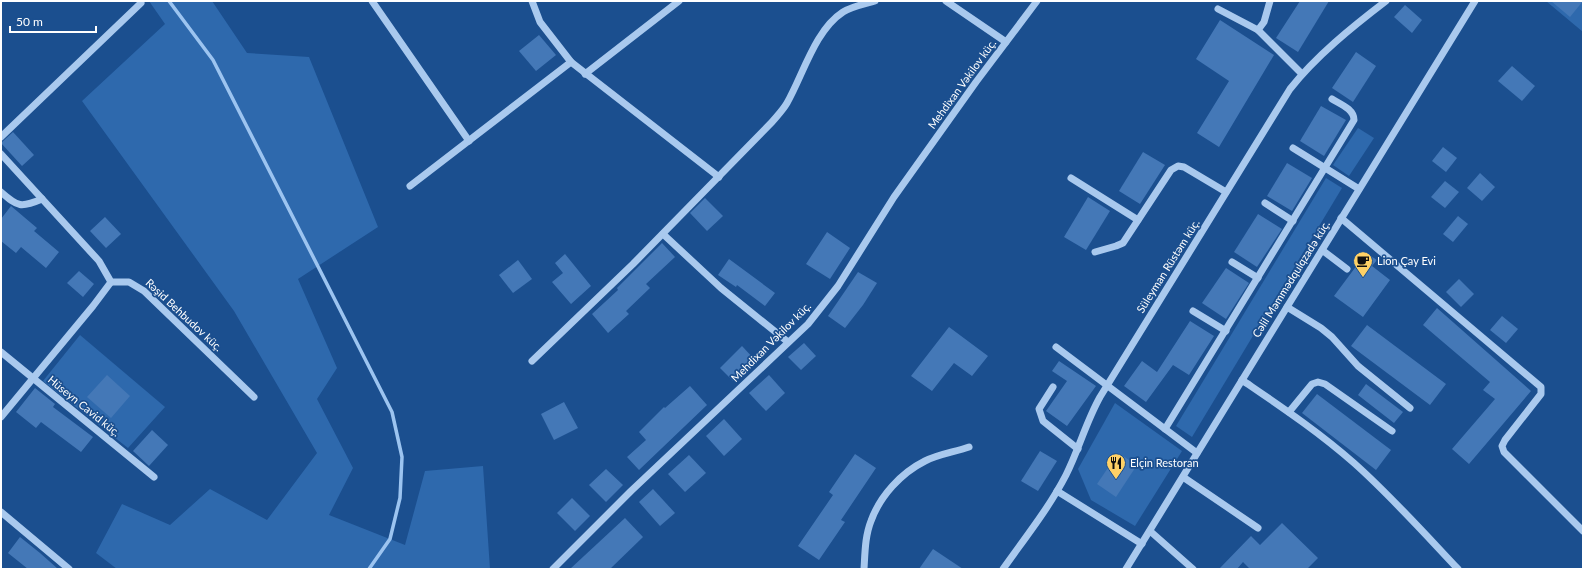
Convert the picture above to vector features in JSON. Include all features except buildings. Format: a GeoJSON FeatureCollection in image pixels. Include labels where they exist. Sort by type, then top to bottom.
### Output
{"type":"FeatureCollection","features":[{"type":"Feature","properties":{"kind":"street"},"geometry":{"type":"LineString","coordinates":[[372,1],[469,141]]}},
{"type":"Feature","properties":{"kind":"street"},"geometry":{"type":"LineString","coordinates":[[532,1],[540,22],[571,62],[719,177]]}},
{"type":"Feature","properties":{"kind":"street"},"geometry":{"type":"LineString","coordinates":[[585,74],[679,1]]}},
{"type":"Feature","properties":{"kind":"street"},"geometry":{"type":"LineString","coordinates":[[532,360],[663,234],[772,122],[786,104],[811,53],[828,26],[843,12],[859,5],[875,1]]}},
{"type":"Feature","properties":{"kind":"street"},"geometry":{"type":"LineString","coordinates":[[946,1],[1006,42]]}},
{"type":"Feature","properties":{"kind":"street","name":"Mehdixan Vəkilov küç."},"geometry":{"type":"LineString","coordinates":[[553,569],[631,491],[808,324],[838,286],[894,197],[976,82],[1037,1]]}},
{"type":"Feature","properties":{"kind":"street"},"geometry":{"type":"LineString","coordinates":[[1258,30],[1264,22],[1270,1]]}},
{"type":"Feature","properties":{"kind":"street","name":"Süleyman Rüstəm küç."},"geometry":{"type":"LineString","coordinates":[[1003,569],[1057,491],[1078,449],[1089,418],[1107,385],[1290,89],[1302,74],[1364,18],[1386,1]]}},
{"type":"Feature","properties":{"kind":"street","name":"Cəlil Məmmədqulqzadə küç."},"geometry":{"type":"LineString","coordinates":[[1126,569],[1475,1]]}},
{"type":"Feature","properties":{"kind":"street"},"geometry":{"type":"LineString","coordinates":[[1,137],[141,3]]}},
{"type":"Feature","properties":{"kind":"street"},"geometry":{"type":"LineString","coordinates":[[1218,9],[1258,30],[1302,74]]}},
{"type":"Feature","properties":{"kind":"street"},"geometry":{"type":"LineString","coordinates":[[410,186],[571,62]]}},
{"type":"Feature","properties":{"kind":"street"},"geometry":{"type":"LineString","coordinates":[[1166,429],[1354,120],[1352,111],[1332,98]]}},
{"type":"Feature","properties":{"kind":"street"},"geometry":{"type":"LineString","coordinates":[[1293,148],[1359,189]]}},
{"type":"Feature","properties":{"kind":"street"},"geometry":{"type":"LineString","coordinates":[[1,154],[99,261],[111,282],[1,417]]}},
{"type":"Feature","properties":{"kind":"street"},"geometry":{"type":"LineString","coordinates":[[1095,252],[1123,243],[1172,170],[1178,166],[1184,167],[1226,192]]}},
{"type":"Feature","properties":{"kind":"street"},"geometry":{"type":"LineString","coordinates":[[1071,178],[1138,220]]}},
{"type":"Feature","properties":{"kind":"street"},"geometry":{"type":"LineString","coordinates":[[1,192],[14,204],[21,206],[42,199]]}},
{"type":"Feature","properties":{"kind":"street"},"geometry":{"type":"LineString","coordinates":[[1265,203],[1293,221]]}},
{"type":"Feature","properties":{"kind":"street"},"geometry":{"type":"LineString","coordinates":[[1342,218],[1541,387],[1542,394],[1505,440],[1502,446],[1509,459],[1583,531]]}},
{"type":"Feature","properties":{"kind":"street"},"geometry":{"type":"LineString","coordinates":[[663,234],[721,288],[788,342]]}},
{"type":"Feature","properties":{"kind":"street"},"geometry":{"type":"LineString","coordinates":[[1322,250],[1347,269]]}},
{"type":"Feature","properties":{"kind":"street"},"geometry":{"type":"LineString","coordinates":[[1232,262],[1258,278]]}},
{"type":"Feature","properties":{"kind":"street","name":"Rəşid Behbudov küç."},"geometry":{"type":"LineString","coordinates":[[111,282],[129,282],[144,291],[254,397]]}},
{"type":"Feature","properties":{"kind":"street"},"geometry":{"type":"LineString","coordinates":[[1287,306],[1322,328],[1358,366],[1410,408]]}},
{"type":"Feature","properties":{"kind":"street"},"geometry":{"type":"LineString","coordinates":[[1193,311],[1226,331]]}},
{"type":"Feature","properties":{"kind":"street"},"geometry":{"type":"LineString","coordinates":[[1056,347],[1197,453]]}},
{"type":"Feature","properties":{"kind":"street","name":"Hüseyn Cavid küç."},"geometry":{"type":"LineString","coordinates":[[1,352],[154,477]]}},
{"type":"Feature","properties":{"kind":"street"},"geometry":{"type":"LineString","coordinates":[[1242,380],[1289,412],[1355,464],[1408,515],[1458,569]]}},
{"type":"Feature","properties":{"kind":"street"},"geometry":{"type":"LineString","coordinates":[[1289,412],[1312,384],[1318,382],[1325,384],[1392,431]]}},
{"type":"Feature","properties":{"kind":"street"},"geometry":{"type":"LineString","coordinates":[[1053,387],[1039,409],[1040,415],[1043,421],[1078,449]]}},
{"type":"Feature","properties":{"kind":"street"},"geometry":{"type":"LineString","coordinates":[[864,569],[866,541],[871,520],[885,495],[904,474],[926,460],[969,447]]}},
{"type":"Feature","properties":{"kind":"street"},"geometry":{"type":"LineString","coordinates":[[1182,477],[1258,528]]}},
{"type":"Feature","properties":{"kind":"street"},"geometry":{"type":"LineString","coordinates":[[1057,491],[1142,544]]}},
{"type":"Feature","properties":{"kind":"street"},"geometry":{"type":"LineString","coordinates":[[1,512],[69,569]]}},
{"type":"Feature","properties":{"kind":"street"},"geometry":{"type":"LineString","coordinates":[[1150,531],[1193,569]]}},
{"type":"Feature","properties":{"kind":"shaded area"},"geometry":{"type":"Polygon","coordinates":[[[149,1],[212,1],[247,53],[309,57],[378,227],[298,279],[337,368],[317,399],[353,468],[329,515],[405,545],[425,471],[483,466],[490,569],[117,569],[96,553],[122,504],[170,525],[210,489],[267,520],[317,453],[234,311],[82,101],[165,24],[149,1]]]}},
{"type":"Feature","properties":{"kind":"shaded area"},"geometry":{"type":"Polygon","coordinates":[[[1546,1],[1583,1],[1583,32],[1546,1]]]}},
{"type":"Feature","properties":{"kind":"shaded area"},"geometry":{"type":"Polygon","coordinates":[[[1358,128],[1374,138],[1349,176],[1333,165],[1358,128]]]}},
{"type":"Feature","properties":{"kind":"shaded area"},"geometry":{"type":"Polygon","coordinates":[[[1326,178],[1342,188],[1192,437],[1176,426],[1326,178]]]}},
{"type":"Feature","properties":{"kind":"shaded area"},"geometry":{"type":"Polygon","coordinates":[[[80,335],[165,407],[128,448],[43,381],[80,335]]]}},
{"type":"Feature","properties":{"kind":"shaded area"},"geometry":{"type":"Polygon","coordinates":[[[1115,403],[1182,451],[1135,526],[1091,500],[1078,469],[1115,403]]]}},
{"type":"Feature","properties":{"kind":"waterway"},"geometry":{"type":"LineString","coordinates":[[169,1],[213,60],[392,412],[402,457],[400,498],[390,539],[369,569]]}},
{"type":"Feature","properties":{"kind":"place","name":"Lion Çay Evi"},"geometry":{"type":"Point","coordinates":[1363,278]}},
{"type":"Feature","properties":{"kind":"place","name":"Elçin Restoran"},"geometry":{"type":"Point","coordinates":[1116,480]}}]}
